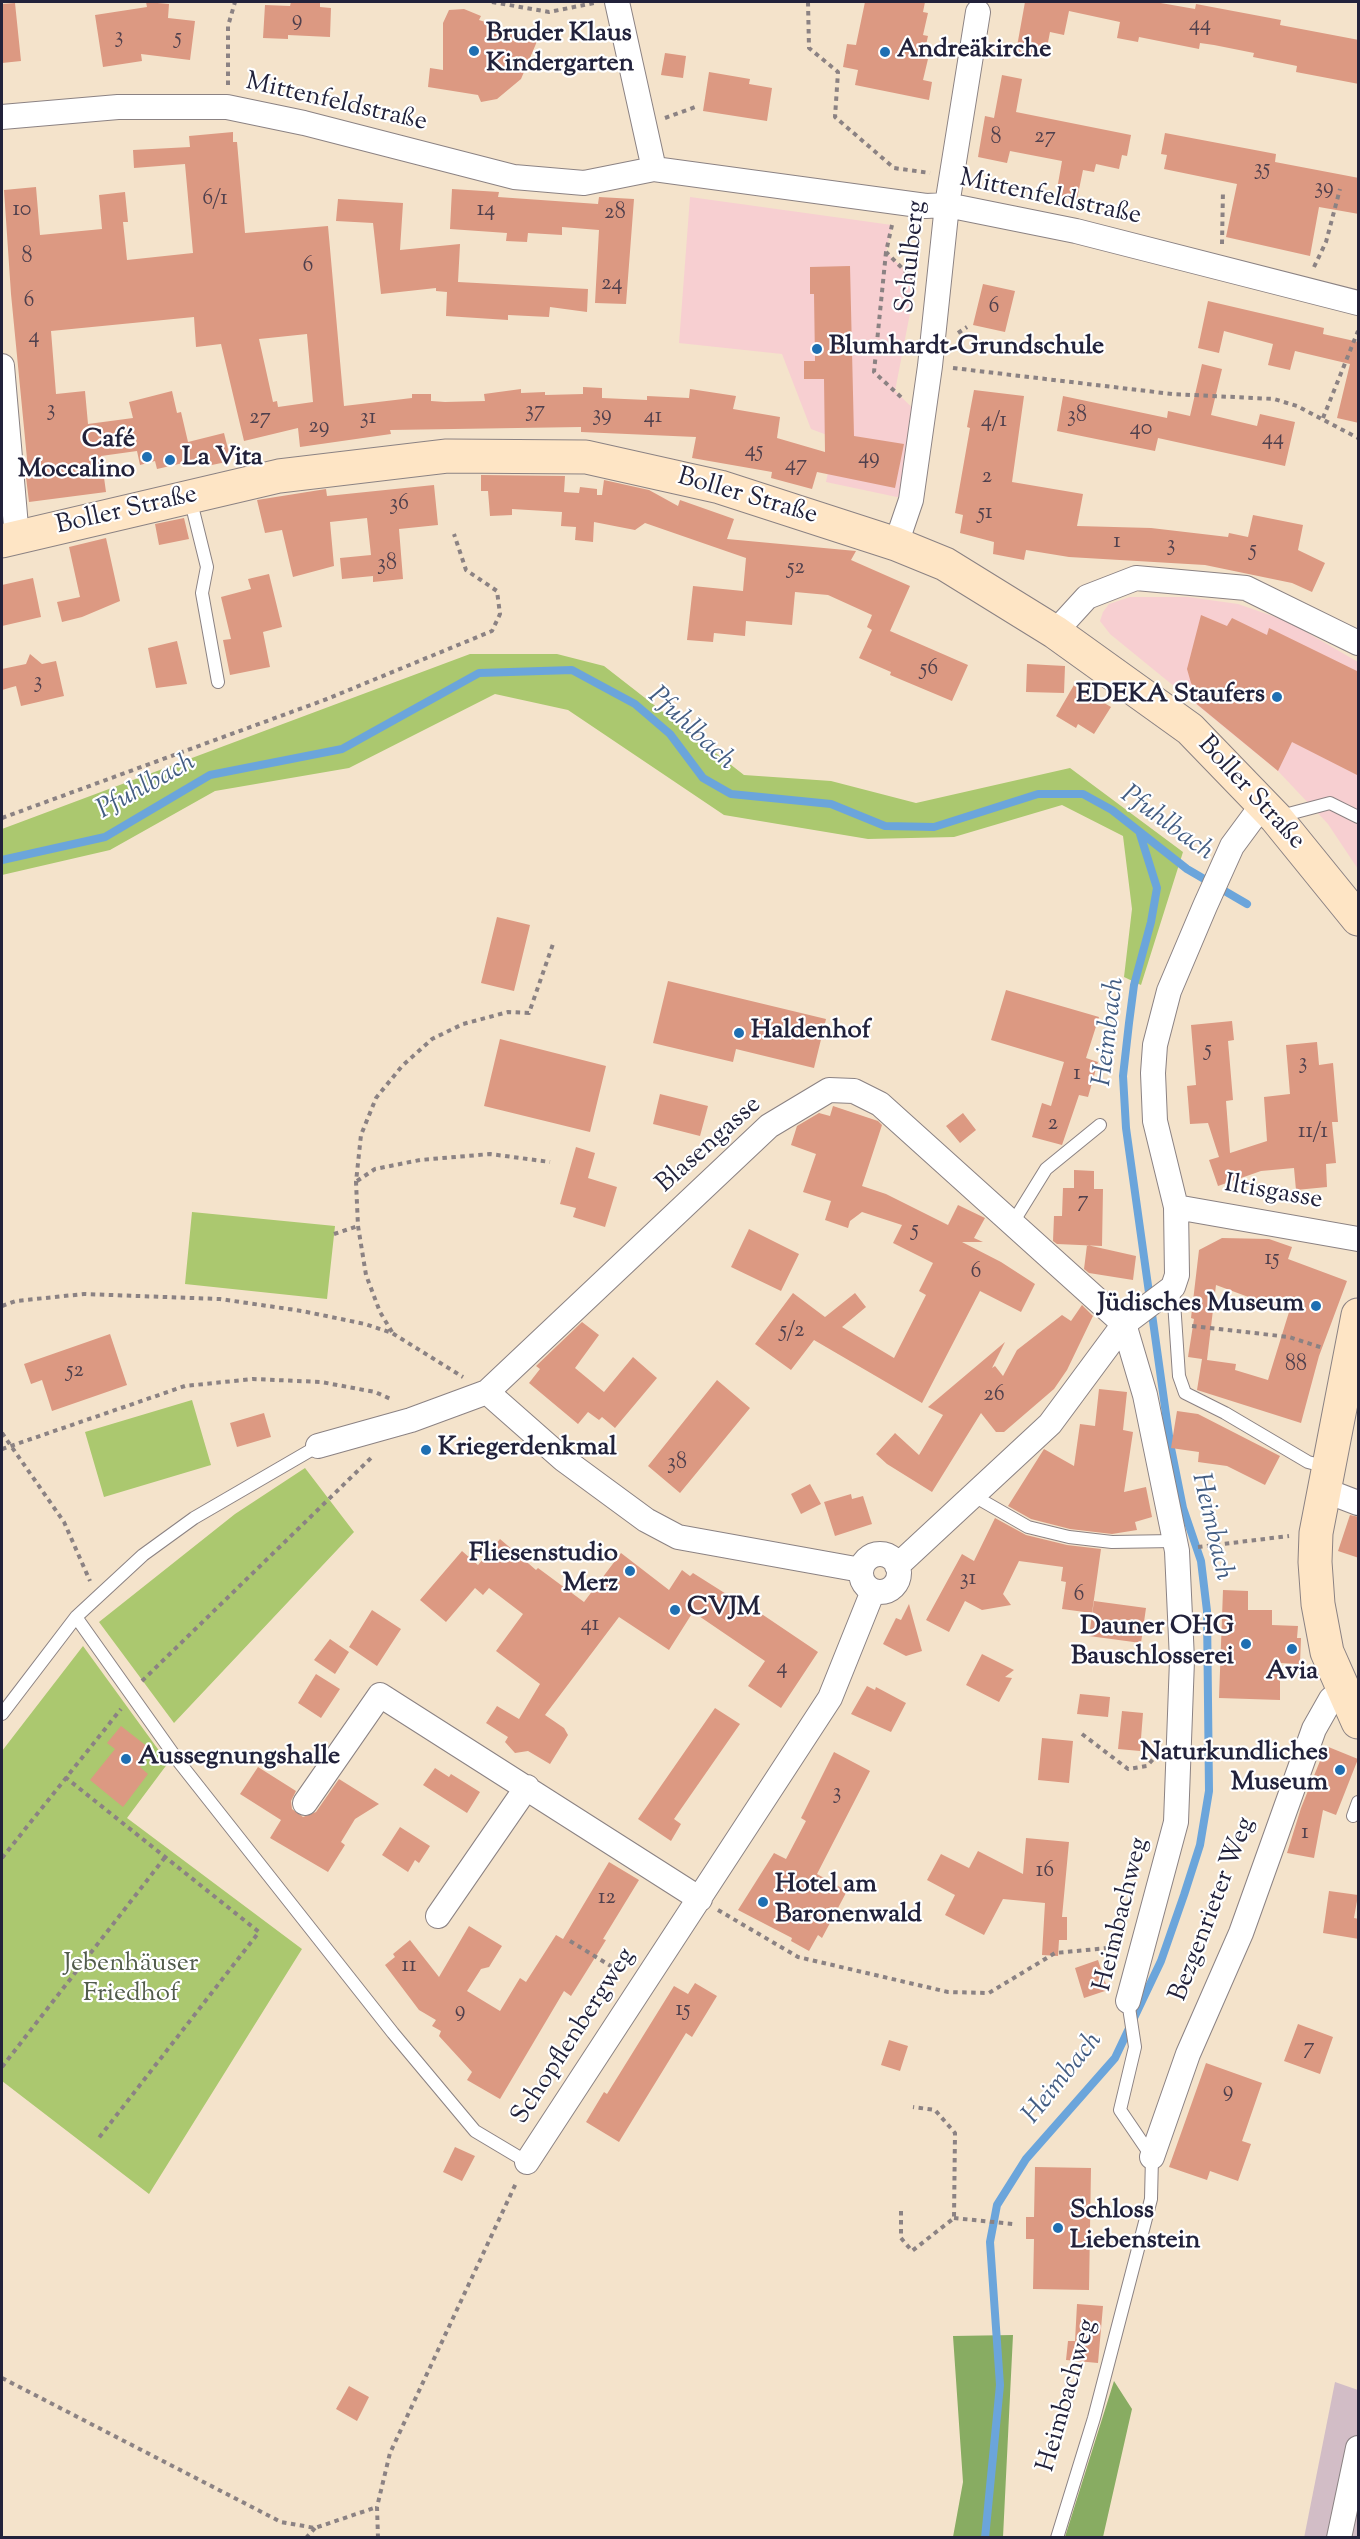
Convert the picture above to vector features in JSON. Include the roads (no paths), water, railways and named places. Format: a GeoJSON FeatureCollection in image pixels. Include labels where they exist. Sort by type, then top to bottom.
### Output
{"type":"FeatureCollection","features":[{"type":"Feature","properties":{"kind":"main road","name":"Boller Straße"},"geometry":{"type":"LineString","coordinates":[[9,539],[279,476],[447,456],[586,457],[720,487],[896,543],[945,564],[1055,632],[1190,729],[1270,811],[1359,919]]}},
{"type":"Feature","properties":{"kind":"main road"},"geometry":{"type":"LineString","coordinates":[[1359,1315],[1316,1533],[1318,1604],[1327,1652],[1342,1690],[1359,1722]]}},
{"type":"Feature","properties":{"kind":"street"},"geometry":{"type":"LineString","coordinates":[[617,2],[654,169]]}},
{"type":"Feature","properties":{"kind":"street","name":"Schulberg"},"geometry":{"type":"LineString","coordinates":[[896,543],[910,500],[923,418],[947,205],[978,12]]}},
{"type":"Feature","properties":{"kind":"street","name":"Mittenfeldstraße"},"geometry":{"type":"LineString","coordinates":[[2,117],[118,107],[227,107],[304,123],[514,177],[584,183],[654,169],[926,206],[947,205],[1076,231],[1359,303]]}},
{"type":"Feature","properties":{"kind":"street"},"geometry":{"type":"LineString","coordinates":[[2,366],[9,539]]}},
{"type":"Feature","properties":{"kind":"street"},"geometry":{"type":"LineString","coordinates":[[1055,632],[1087,597],[1136,578],[1246,588],[1359,644]]}},
{"type":"Feature","properties":{"kind":"street"},"geometry":{"type":"LineString","coordinates":[[897,1566],[1050,1424],[1127,1321],[1168,1289],[1176,1275],[1176,1207],[1155,1121],[1153,1073],[1164,1008],[1232,846],[1270,811]]}},
{"type":"Feature","properties":{"kind":"street","name":"Blasengasse"},"geometry":{"type":"LineString","coordinates":[[487,1392],[762,1133],[829,1090],[854,1091],[880,1104],[1012,1224],[1127,1321]]}},
{"type":"Feature","properties":{"kind":"street","name":"Iltisgasse"},"geometry":{"type":"LineString","coordinates":[[1176,1207],[1359,1239]]}},
{"type":"Feature","properties":{"kind":"street","name":"Heimbachweg"},"geometry":{"type":"LineString","coordinates":[[1127,1321],[1145,1395],[1174,1541],[1182,1660],[1176,1822],[1161,1884],[1141,1945],[1128,2001]]}},
{"type":"Feature","properties":{"kind":"street"},"geometry":{"type":"LineString","coordinates":[[318,1446],[487,1392],[563,1459],[645,1520],[678,1537],[861,1570]]}},
{"type":"Feature","properties":{"kind":"street"},"geometry":{"type":"LineString","coordinates":[[1326,1478],[1359,1503]]}},
{"type":"Feature","properties":{"kind":"street"},"geometry":{"type":"LineString","coordinates":[[878,1555],[889,1557],[897,1566],[898,1577],[892,1588],[880,1592],[873,1591],[864,1583],[861,1570],[867,1560],[878,1555]]}},
{"type":"Feature","properties":{"kind":"street","name":"Schopflenbergweg"},"geometry":{"type":"LineString","coordinates":[[526,2162],[830,1698],[873,1591]]}},
{"type":"Feature","properties":{"kind":"street","name":"Bezgenrieter Weg"},"geometry":{"type":"LineString","coordinates":[[1152,2157],[1188,2054],[1241,1933],[1314,1729],[1331,1699],[1342,1690]]}},
{"type":"Feature","properties":{"kind":"street"},"geometry":{"type":"LineString","coordinates":[[305,1803],[380,1695],[700,1899]]}},
{"type":"Feature","properties":{"kind":"street"},"geometry":{"type":"LineString","coordinates":[[438,1916],[526,1788]]}},
{"type":"Feature","properties":{"kind":"street"},"geometry":{"type":"LineString","coordinates":[[1340,2538],[1359,2448]]}},
{"type":"Feature","properties":{"kind":"lane"},"geometry":{"type":"LineString","coordinates":[[190,497],[207,567],[202,593],[218,682]]}},
{"type":"Feature","properties":{"kind":"lane"},"geometry":{"type":"LineString","coordinates":[[1270,811],[1330,803],[1359,817]]}},
{"type":"Feature","properties":{"kind":"lane"},"geometry":{"type":"LineString","coordinates":[[1012,1224],[1046,1169],[1100,1125]]}},
{"type":"Feature","properties":{"kind":"lane"},"geometry":{"type":"LineString","coordinates":[[1168,1289],[1176,1324],[1179,1376],[1185,1393],[1225,1413],[1308,1462],[1326,1478]]}},
{"type":"Feature","properties":{"kind":"lane"},"geometry":{"type":"LineString","coordinates":[[2,1714],[76,1617],[143,1555],[194,1518],[318,1446]]}},
{"type":"Feature","properties":{"kind":"lane"},"geometry":{"type":"LineString","coordinates":[[974,1496],[1028,1527],[1069,1537],[1112,1542],[1174,1541]]}},
{"type":"Feature","properties":{"kind":"lane"},"geometry":{"type":"LineString","coordinates":[[76,1617],[179,1762],[475,2131],[526,2162]]}},
{"type":"Feature","properties":{"kind":"lane"},"geometry":{"type":"LineString","coordinates":[[1353,1816],[1359,1802]]}},
{"type":"Feature","properties":{"kind":"lane","name":"Heimbachweg"},"geometry":{"type":"LineString","coordinates":[[1057,2538],[1094,2418],[1151,2199],[1152,2157],[1120,2110],[1135,2047],[1128,2001]]}},
{"type":"Feature","properties":{"kind":"waterway","name":"Pfuhlbach"},"geometry":{"type":"LineString","coordinates":[[2,860],[105,837],[210,775],[342,749],[479,673],[572,670],[635,704],[670,734],[703,778],[731,794],[831,804],[885,826],[934,827],[1038,794],[1083,794],[1112,810],[1187,869],[1247,904]]}},
{"type":"Feature","properties":{"kind":"waterway","name":"Heimbach"},"geometry":{"type":"LineString","coordinates":[[985,2538],[1000,2385],[990,2242],[997,2205],[1026,2159],[1115,2058],[1161,1961],[1200,1845],[1209,1791],[1207,1611],[1201,1561],[1183,1508],[1170,1443],[1126,1128],[1123,1076],[1129,1023],[1134,985],[1151,922],[1157,888],[1140,834]]}},
{"type":"Feature","properties":{"kind":"place","name":"Bruder Klaus Kindergarten"},"geometry":{"type":"Point","coordinates":[474,51]}},
{"type":"Feature","properties":{"kind":"place","name":"Andreäkirche"},"geometry":{"type":"Point","coordinates":[885,52]}},
{"type":"Feature","properties":{"kind":"place","name":"Blumhardt-Grundschule"},"geometry":{"type":"Point","coordinates":[817,349]}},
{"type":"Feature","properties":{"kind":"place","name":"Café Moccalino"},"geometry":{"type":"Point","coordinates":[147,457]}},
{"type":"Feature","properties":{"kind":"place","name":"La Vita"},"geometry":{"type":"Point","coordinates":[170,460]}},
{"type":"Feature","properties":{"kind":"place","name":"EDEKA Staufers"},"geometry":{"type":"Point","coordinates":[1277,697]}},
{"type":"Feature","properties":{"kind":"place","name":"Haldenhof"},"geometry":{"type":"Point","coordinates":[739,1033]}},
{"type":"Feature","properties":{"kind":"place","name":"Jüdisches Museum"},"geometry":{"type":"Point","coordinates":[1316,1306]}},
{"type":"Feature","properties":{"kind":"place","name":"Kriegerdenkmal"},"geometry":{"type":"Point","coordinates":[426,1450]}},
{"type":"Feature","properties":{"kind":"place","name":"Fliesenstudio Merz"},"geometry":{"type":"Point","coordinates":[630,1571]}},
{"type":"Feature","properties":{"kind":"place","name":"CVJM"},"geometry":{"type":"Point","coordinates":[675,1610]}},
{"type":"Feature","properties":{"kind":"place","name":"Dauner OHG Bauschlosserei"},"geometry":{"type":"Point","coordinates":[1246,1644]}},
{"type":"Feature","properties":{"kind":"place","name":"Avia"},"geometry":{"type":"Point","coordinates":[1292,1649]}},
{"type":"Feature","properties":{"kind":"place","name":"Aussegnungshalle"},"geometry":{"type":"Point","coordinates":[126,1759]}},
{"type":"Feature","properties":{"kind":"place","name":"Naturkundliches Museum"},"geometry":{"type":"Point","coordinates":[1340,1770]}},
{"type":"Feature","properties":{"kind":"place","name":"Hotel am Baronenwald"},"geometry":{"type":"Point","coordinates":[763,1902]}},
{"type":"Feature","properties":{"kind":"place","name":"Schloss Liebenstein"},"geometry":{"type":"Point","coordinates":[1058,2228]}},
{"type":"Feature","properties":{"kind":"park label","name":"Jebenhäuser Friedhof"},"geometry":{"type":"Point","coordinates":[131,1981]}}]}
